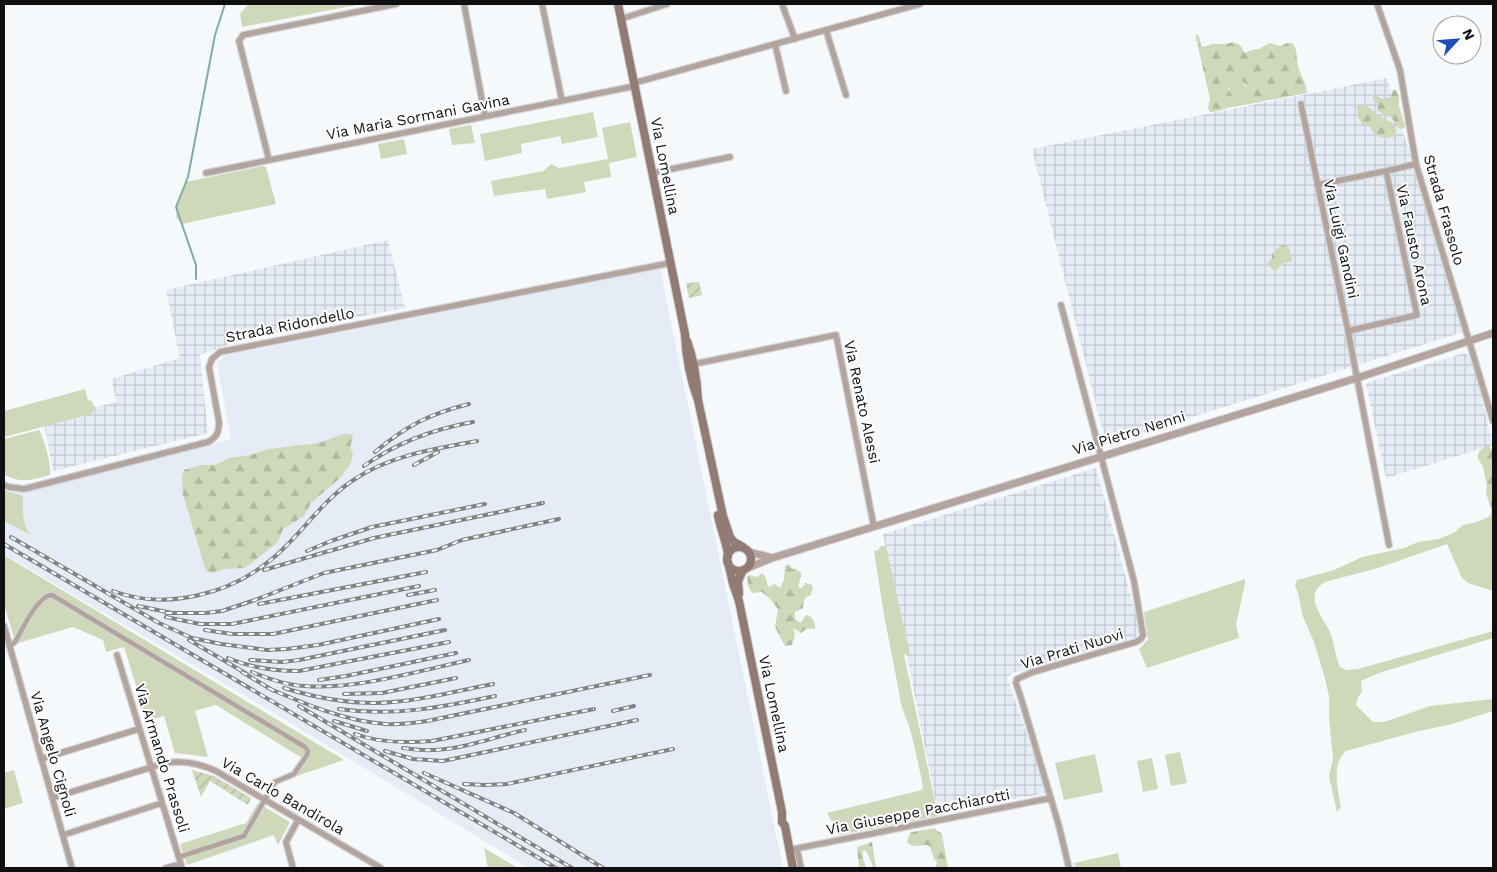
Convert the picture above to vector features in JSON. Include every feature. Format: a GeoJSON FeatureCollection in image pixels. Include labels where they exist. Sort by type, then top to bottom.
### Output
{"type":"FeatureCollection","features":[{"type":"Feature","properties":{"kind":"main road","name":"Via Lomellina"},"geometry":{"type":"LineString","coordinates":[[618,4],[670,264],[698,383],[698,400]]}},
{"type":"Feature","properties":{"kind":"main road","name":"Via Lomellina"},"geometry":{"type":"LineString","coordinates":[[685,334],[686,352],[692,384],[698,400],[715,486],[720,527],[727,546],[733,584],[739,601],[782,812],[786,821],[785,826],[793,850],[793,868]]}},
{"type":"Feature","properties":{"kind":"main road","name":"Via Lomellina"},"geometry":{"type":"LineString","coordinates":[[715,486],[728,533],[734,542],[746,550],[751,559],[738,581],[739,601]]}},
{"type":"Feature","properties":{"kind":"main road"},"geometry":{"type":"LineString","coordinates":[[744,569],[732,568],[728,559],[734,548],[746,550]]}},
{"type":"Feature","properties":{"kind":"street"},"geometry":{"type":"LineString","coordinates":[[269,160],[240,41],[243,35],[396,4]]}},
{"type":"Feature","properties":{"kind":"street"},"geometry":{"type":"LineString","coordinates":[[464,4],[485,116]]}},
{"type":"Feature","properties":{"kind":"street"},"geometry":{"type":"LineString","coordinates":[[542,4],[562,101]]}},
{"type":"Feature","properties":{"kind":"street"},"geometry":{"type":"LineString","coordinates":[[621,19],[667,4]]}},
{"type":"Feature","properties":{"kind":"street"},"geometry":{"type":"LineString","coordinates":[[782,4],[795,39]]}},
{"type":"Feature","properties":{"kind":"street","name":"Via Maria Sormani Gavina"},"geometry":{"type":"LineString","coordinates":[[206,173],[634,85],[920,4]]}},
{"type":"Feature","properties":{"kind":"street","name":"Strada Frassolo"},"geometry":{"type":"LineString","coordinates":[[1378,4],[1400,70],[1416,164],[1493,422]]}},
{"type":"Feature","properties":{"kind":"street"},"geometry":{"type":"LineString","coordinates":[[826,30],[846,95]]}},
{"type":"Feature","properties":{"kind":"street"},"geometry":{"type":"LineString","coordinates":[[775,44],[786,91]]}},
{"type":"Feature","properties":{"kind":"street","name":"Via Luigi Gandini"},"geometry":{"type":"LineString","coordinates":[[1301,104],[1348,331],[1389,546]]}},
{"type":"Feature","properties":{"kind":"street"},"geometry":{"type":"LineString","coordinates":[[652,173],[730,157]]}},
{"type":"Feature","properties":{"kind":"street","name":"Via Fausto Arona"},"geometry":{"type":"LineString","coordinates":[[1317,185],[1416,164]]}},
{"type":"Feature","properties":{"kind":"street","name":"Via Fausto Arona"},"geometry":{"type":"LineString","coordinates":[[1348,331],[1417,315],[1386,171]]}},
{"type":"Feature","properties":{"kind":"street","name":"Strada Ridondello"},"geometry":{"type":"LineString","coordinates":[[4,485],[24,489],[214,439],[220,429],[220,422],[209,367],[212,359],[220,352],[670,264]]}},
{"type":"Feature","properties":{"kind":"street"},"geometry":{"type":"LineString","coordinates":[[1061,305],[1101,456]]}},
{"type":"Feature","properties":{"kind":"street","name":"Via Pietro Nenni"},"geometry":{"type":"LineString","coordinates":[[744,569],[772,558],[1357,378],[1493,334]]}},
{"type":"Feature","properties":{"kind":"street","name":"Via Renato Alessi"},"geometry":{"type":"LineString","coordinates":[[694,364],[836,335],[874,527]]}},
{"type":"Feature","properties":{"kind":"street","name":"Via Prati Nuovi"},"geometry":{"type":"LineString","coordinates":[[1069,868],[1051,798],[1016,683],[1017,679],[1033,672],[1136,642],[1141,639],[1143,634],[1134,582],[1101,456]]}},
{"type":"Feature","properties":{"kind":"street"},"geometry":{"type":"LineString","coordinates":[[746,550],[772,558]]}},
{"type":"Feature","properties":{"kind":"street"},"geometry":{"type":"LineString","coordinates":[[7,645],[15,642],[40,601],[48,595],[52,595],[305,747],[308,751],[307,756],[294,774],[276,782],[264,799],[244,836],[179,857]]}},
{"type":"Feature","properties":{"kind":"street","name":"Via Angelo Cignoli"},"geometry":{"type":"LineString","coordinates":[[4,626],[7,645],[72,868]]}},
{"type":"Feature","properties":{"kind":"street","name":"Via Armando Prassoli"},"geometry":{"type":"LineString","coordinates":[[117,655],[182,866]]}},
{"type":"Feature","properties":{"kind":"street"},"geometry":{"type":"LineString","coordinates":[[41,759],[139,728]]}},
{"type":"Feature","properties":{"kind":"street","name":"Via Carlo Bandirola"},"geometry":{"type":"LineString","coordinates":[[52,798],[151,767],[178,762],[201,765],[216,771],[381,868]]}},
{"type":"Feature","properties":{"kind":"street","name":"Via Giuseppe Pacchiarotti"},"geometry":{"type":"LineString","coordinates":[[793,850],[1051,798]]}},
{"type":"Feature","properties":{"kind":"street"},"geometry":{"type":"LineString","coordinates":[[63,836],[162,803]]}},
{"type":"Feature","properties":{"kind":"street"},"geometry":{"type":"LineString","coordinates":[[293,868],[286,842],[298,820]]}},
{"type":"Feature","properties":{"kind":"street","name":"Via Lomellina"},"geometry":{"type":"LineString","coordinates":[[793,850],[801,868]]}},
{"type":"Feature","properties":{"kind":"street"},"geometry":{"type":"LineString","coordinates":[[166,868],[182,866]]}},
{"type":"Feature","properties":{"kind":"shaded area"},"geometry":{"type":"Polygon","coordinates":[[[1387,78],[1463,332],[1106,444],[1032,149],[1387,78]]]}},
{"type":"Feature","properties":{"kind":"shaded area"},"geometry":{"type":"Polygon","coordinates":[[[388,240],[405,308],[246,338],[200,355],[208,433],[53,471],[43,419],[117,402],[111,379],[180,358],[166,290],[388,240]]]}},
{"type":"Feature","properties":{"kind":"shaded area"},"geometry":{"type":"Polygon","coordinates":[[[660,269],[783,868],[529,868],[267,709],[4,554],[4,506],[6,493],[231,439],[217,364],[224,356],[660,269]]]}},
{"type":"Feature","properties":{"kind":"shaded area"},"geometry":{"type":"Polygon","coordinates":[[[1464,353],[1472,358],[1493,445],[1386,478],[1366,383],[1464,353]]]}},
{"type":"Feature","properties":{"kind":"shaded area"},"geometry":{"type":"Polygon","coordinates":[[[1096,468],[1140,630],[1135,638],[1013,673],[1007,677],[1047,793],[938,813],[883,534],[1096,468]]]}},
{"type":"Feature","properties":{"kind":"green space"},"geometry":{"type":"Polygon","coordinates":[[[362,4],[242,27],[240,14],[248,5],[362,4]]]}},
{"type":"Feature","properties":{"kind":"green space"},"geometry":{"type":"Polygon","coordinates":[[[1196,34],[1199,36],[1201,46],[1233,42],[1240,45],[1245,53],[1270,43],[1281,46],[1292,43],[1307,93],[1254,103],[1243,82],[1237,77],[1228,88],[1234,99],[1232,107],[1210,112],[1208,108],[1210,99],[1196,34]]]}},
{"type":"Feature","properties":{"kind":"green space"},"geometry":{"type":"Polygon","coordinates":[[[1237,77],[1242,80],[1248,92],[1259,102],[1266,101],[1232,107],[1233,97],[1229,86],[1237,77]]]}},
{"type":"Feature","properties":{"kind":"green space"},"geometry":{"type":"Polygon","coordinates":[[[1393,90],[1396,90],[1399,97],[1399,106],[1405,126],[1403,129],[1399,128],[1391,117],[1377,111],[1378,105],[1372,97],[1375,95],[1382,99],[1391,97],[1393,90]]]}},
{"type":"Feature","properties":{"kind":"green space"},"geometry":{"type":"Polygon","coordinates":[[[1364,104],[1393,123],[1397,136],[1388,138],[1378,136],[1370,127],[1362,124],[1358,117],[1357,106],[1364,104]]]}},
{"type":"Feature","properties":{"kind":"green space"},"geometry":{"type":"Polygon","coordinates":[[[593,112],[598,137],[562,144],[560,136],[521,144],[522,153],[485,161],[480,134],[593,112]]]}},
{"type":"Feature","properties":{"kind":"green space"},"geometry":{"type":"Polygon","coordinates":[[[630,122],[637,157],[609,163],[611,177],[584,182],[586,192],[547,199],[545,189],[494,196],[491,181],[543,171],[551,164],[559,168],[608,159],[602,128],[630,122]]]}},
{"type":"Feature","properties":{"kind":"green space"},"geometry":{"type":"Polygon","coordinates":[[[471,125],[475,143],[452,145],[449,129],[471,125]]]}},
{"type":"Feature","properties":{"kind":"green space"},"geometry":{"type":"Polygon","coordinates":[[[404,139],[407,154],[381,159],[378,144],[404,139]]]}},
{"type":"Feature","properties":{"kind":"green space"},"geometry":{"type":"Polygon","coordinates":[[[263,166],[266,167],[276,204],[182,224],[176,217],[177,206],[186,182],[263,166]]]}},
{"type":"Feature","properties":{"kind":"green space"},"geometry":{"type":"Polygon","coordinates":[[[1282,244],[1289,247],[1292,260],[1283,263],[1276,271],[1267,263],[1272,258],[1272,254],[1282,244]]]}},
{"type":"Feature","properties":{"kind":"green space"},"geometry":{"type":"Polygon","coordinates":[[[699,282],[702,295],[689,298],[686,283],[699,282]]]}},
{"type":"Feature","properties":{"kind":"green space"},"geometry":{"type":"Polygon","coordinates":[[[85,389],[88,400],[92,401],[95,409],[91,414],[4,437],[4,411],[85,389]]]}},
{"type":"Feature","properties":{"kind":"green space"},"geometry":{"type":"Polygon","coordinates":[[[39,430],[47,452],[50,475],[32,480],[21,480],[4,474],[4,439],[39,430]]]}},
{"type":"Feature","properties":{"kind":"green space"},"geometry":{"type":"Polygon","coordinates":[[[343,434],[353,436],[350,448],[353,453],[351,463],[339,479],[311,503],[304,516],[283,529],[278,542],[244,568],[224,569],[212,573],[206,571],[183,495],[182,476],[184,470],[201,465],[215,465],[230,458],[250,455],[269,449],[319,443],[343,434]]]}},
{"type":"Feature","properties":{"kind":"green space"},"geometry":{"type":"Polygon","coordinates":[[[1488,445],[1493,451],[1493,515],[1490,516],[1492,510],[1486,494],[1487,485],[1483,467],[1477,456],[1480,450],[1488,445]]]}},
{"type":"Feature","properties":{"kind":"green space"},"geometry":{"type":"Polygon","coordinates":[[[4,490],[23,496],[25,523],[31,535],[4,521],[4,490]]]}},
{"type":"Feature","properties":{"kind":"green space"},"geometry":{"type":"Polygon","coordinates":[[[1493,515],[1493,591],[1468,583],[1462,578],[1447,544],[1378,568],[1325,582],[1318,588],[1315,595],[1317,609],[1332,637],[1340,667],[1347,670],[1358,669],[1493,631],[1493,638],[1379,673],[1361,681],[1362,692],[1358,697],[1356,705],[1373,722],[1384,722],[1430,706],[1493,699],[1493,711],[1452,724],[1346,751],[1338,763],[1337,785],[1341,807],[1337,812],[1329,776],[1333,759],[1329,696],[1314,642],[1303,617],[1295,586],[1297,580],[1334,570],[1362,557],[1404,548],[1418,542],[1439,539],[1455,532],[1463,525],[1474,523],[1493,515]]]}},
{"type":"Feature","properties":{"kind":"green space"},"geometry":{"type":"Polygon","coordinates":[[[881,546],[886,546],[910,654],[904,655],[938,816],[839,835],[827,813],[922,790],[923,786],[910,729],[901,702],[884,615],[874,551],[878,550],[881,546]]]}},
{"type":"Feature","properties":{"kind":"green space"},"geometry":{"type":"Polygon","coordinates":[[[4,555],[344,760],[294,777],[292,773],[302,758],[216,705],[195,711],[208,757],[175,753],[164,716],[147,721],[124,647],[106,652],[103,640],[73,627],[18,643],[14,638],[4,604],[4,555]]]}},
{"type":"Feature","properties":{"kind":"green space"},"geometry":{"type":"Polygon","coordinates":[[[788,564],[792,569],[795,568],[801,574],[799,588],[802,588],[805,583],[812,585],[813,588],[811,595],[804,600],[803,608],[795,612],[795,619],[801,623],[805,616],[808,615],[814,621],[815,629],[806,629],[801,633],[793,628],[795,635],[792,645],[785,646],[775,627],[778,609],[762,592],[752,593],[748,586],[747,576],[757,577],[762,573],[766,578],[768,587],[775,584],[780,588],[784,580],[785,566],[788,564]]]}},
{"type":"Feature","properties":{"kind":"green space"},"geometry":{"type":"Polygon","coordinates":[[[1245,579],[1236,625],[1239,638],[1147,668],[1139,649],[1148,640],[1144,612],[1245,579]]]}},
{"type":"Feature","properties":{"kind":"green space"},"geometry":{"type":"Polygon","coordinates":[[[1180,752],[1187,783],[1171,786],[1165,755],[1180,752]]]}},
{"type":"Feature","properties":{"kind":"green space"},"geometry":{"type":"Polygon","coordinates":[[[1095,754],[1103,792],[1064,800],[1055,763],[1095,754]]]}},
{"type":"Feature","properties":{"kind":"green space"},"geometry":{"type":"Polygon","coordinates":[[[1152,758],[1158,789],[1143,792],[1137,761],[1152,758]]]}},
{"type":"Feature","properties":{"kind":"green space"},"geometry":{"type":"Polygon","coordinates":[[[14,770],[23,803],[4,809],[4,773],[14,770]]]}},
{"type":"Feature","properties":{"kind":"green space"},"geometry":{"type":"Polygon","coordinates":[[[192,770],[214,776],[251,798],[248,805],[210,781],[201,797],[192,770]]]}},
{"type":"Feature","properties":{"kind":"green space"},"geometry":{"type":"Polygon","coordinates":[[[258,803],[290,822],[278,845],[274,835],[187,865],[180,844],[246,823],[258,803]]]}},
{"type":"Feature","properties":{"kind":"green space"},"geometry":{"type":"Polygon","coordinates":[[[934,828],[942,834],[948,868],[935,868],[937,862],[928,845],[912,846],[907,842],[910,833],[934,828]]]}},
{"type":"Feature","properties":{"kind":"green space"},"geometry":{"type":"Polygon","coordinates":[[[872,842],[876,868],[874,868],[866,851],[863,850],[866,868],[859,868],[857,847],[872,842]]]}},
{"type":"Feature","properties":{"kind":"green space"},"geometry":{"type":"Polygon","coordinates":[[[484,848],[518,868],[488,868],[484,848]]]}},
{"type":"Feature","properties":{"kind":"green space"},"geometry":{"type":"Polygon","coordinates":[[[1118,853],[1121,868],[1076,868],[1074,863],[1118,853]]]}},
{"type":"Feature","properties":{"kind":"waterway"},"geometry":{"type":"LineString","coordinates":[[196,279],[196,265],[176,207],[188,177],[215,35],[225,4]]}},
{"type":"Feature","properties":{"kind":"railway"},"geometry":{"type":"LineString","coordinates":[[375,452],[397,435],[419,422],[442,412],[469,404]]}},
{"type":"Feature","properties":{"kind":"railway"},"geometry":{"type":"LineString","coordinates":[[364,466],[389,450],[416,438],[473,422]]}},
{"type":"Feature","properties":{"kind":"railway"},"geometry":{"type":"LineString","coordinates":[[113,591],[133,597],[176,599],[218,590],[256,571],[273,558],[332,497],[355,479],[383,464],[414,454],[477,441]]}},
{"type":"Feature","properties":{"kind":"railway"},"geometry":{"type":"LineString","coordinates":[[414,465],[438,452]]}},
{"type":"Feature","properties":{"kind":"railway"},"geometry":{"type":"LineString","coordinates":[[264,570],[374,538],[543,503]]}},
{"type":"Feature","properties":{"kind":"railway"},"geometry":{"type":"LineString","coordinates":[[307,551],[372,527],[485,504]]}},
{"type":"Feature","properties":{"kind":"railway"},"geometry":{"type":"LineString","coordinates":[[166,613],[222,611],[324,573],[437,550],[462,540],[559,519]]}},
{"type":"Feature","properties":{"kind":"railway"},"geometry":{"type":"LineString","coordinates":[[11,537],[159,623],[192,638],[221,644],[267,650],[287,649],[318,645],[439,619]]}},
{"type":"Feature","properties":{"kind":"railway"},"geometry":{"type":"LineString","coordinates":[[4,544],[556,868]]}},
{"type":"Feature","properties":{"kind":"railway"},"geometry":{"type":"LineString","coordinates":[[259,604],[426,572]]}},
{"type":"Feature","properties":{"kind":"railway"},"geometry":{"type":"LineString","coordinates":[[166,617],[200,624],[232,624],[419,586]]}},
{"type":"Feature","properties":{"kind":"railway"},"geometry":{"type":"LineString","coordinates":[[408,595],[435,590]]}},
{"type":"Feature","properties":{"kind":"railway"},"geometry":{"type":"LineString","coordinates":[[205,630],[232,634],[273,634],[437,600]]}},
{"type":"Feature","properties":{"kind":"railway"},"geometry":{"type":"LineString","coordinates":[[138,606],[172,613]]}},
{"type":"Feature","properties":{"kind":"railway"},"geometry":{"type":"LineString","coordinates":[[250,660],[282,662],[299,660],[445,630]]}},
{"type":"Feature","properties":{"kind":"railway"},"geometry":{"type":"LineString","coordinates":[[189,640],[247,674]]}},
{"type":"Feature","properties":{"kind":"railway"},"geometry":{"type":"LineString","coordinates":[[228,658],[263,668],[299,671],[449,642]]}},
{"type":"Feature","properties":{"kind":"railway"},"geometry":{"type":"LineString","coordinates":[[319,680],[456,653]]}},
{"type":"Feature","properties":{"kind":"railway"},"geometry":{"type":"LineString","coordinates":[[252,672],[271,679],[304,686],[344,685],[387,679],[469,660]]}},
{"type":"Feature","properties":{"kind":"railway"},"geometry":{"type":"LineString","coordinates":[[242,672],[274,691]]}},
{"type":"Feature","properties":{"kind":"railway"},"geometry":{"type":"LineString","coordinates":[[268,688],[340,716],[370,722],[396,724],[427,721],[650,675]]}},
{"type":"Feature","properties":{"kind":"railway"},"geometry":{"type":"LineString","coordinates":[[344,694],[382,693],[456,678]]}},
{"type":"Feature","properties":{"kind":"railway"},"geometry":{"type":"LineString","coordinates":[[284,688],[329,699],[375,703],[419,699],[493,684]]}},
{"type":"Feature","properties":{"kind":"railway"},"geometry":{"type":"LineString","coordinates":[[339,709],[379,712],[418,710],[495,696]]}},
{"type":"Feature","properties":{"kind":"railway"},"geometry":{"type":"LineString","coordinates":[[299,706],[572,868]]}},
{"type":"Feature","properties":{"kind":"railway"},"geometry":{"type":"LineString","coordinates":[[613,711],[634,706]]}},
{"type":"Feature","properties":{"kind":"railway"},"geometry":{"type":"LineString","coordinates":[[355,734],[393,742],[432,741],[594,709]]}},
{"type":"Feature","properties":{"kind":"railway"},"geometry":{"type":"LineString","coordinates":[[385,751],[413,759],[443,761],[637,720]]}},
{"type":"Feature","properties":{"kind":"railway"},"geometry":{"type":"LineString","coordinates":[[334,721],[367,731]]}},
{"type":"Feature","properties":{"kind":"railway"},"geometry":{"type":"LineString","coordinates":[[403,748],[436,750],[465,746],[525,730]]}},
{"type":"Feature","properties":{"kind":"railway"},"geometry":{"type":"LineString","coordinates":[[464,784],[507,784],[673,749]]}},
{"type":"Feature","properties":{"kind":"railway"},"geometry":{"type":"LineString","coordinates":[[424,773],[514,813],[603,868]]}}]}
